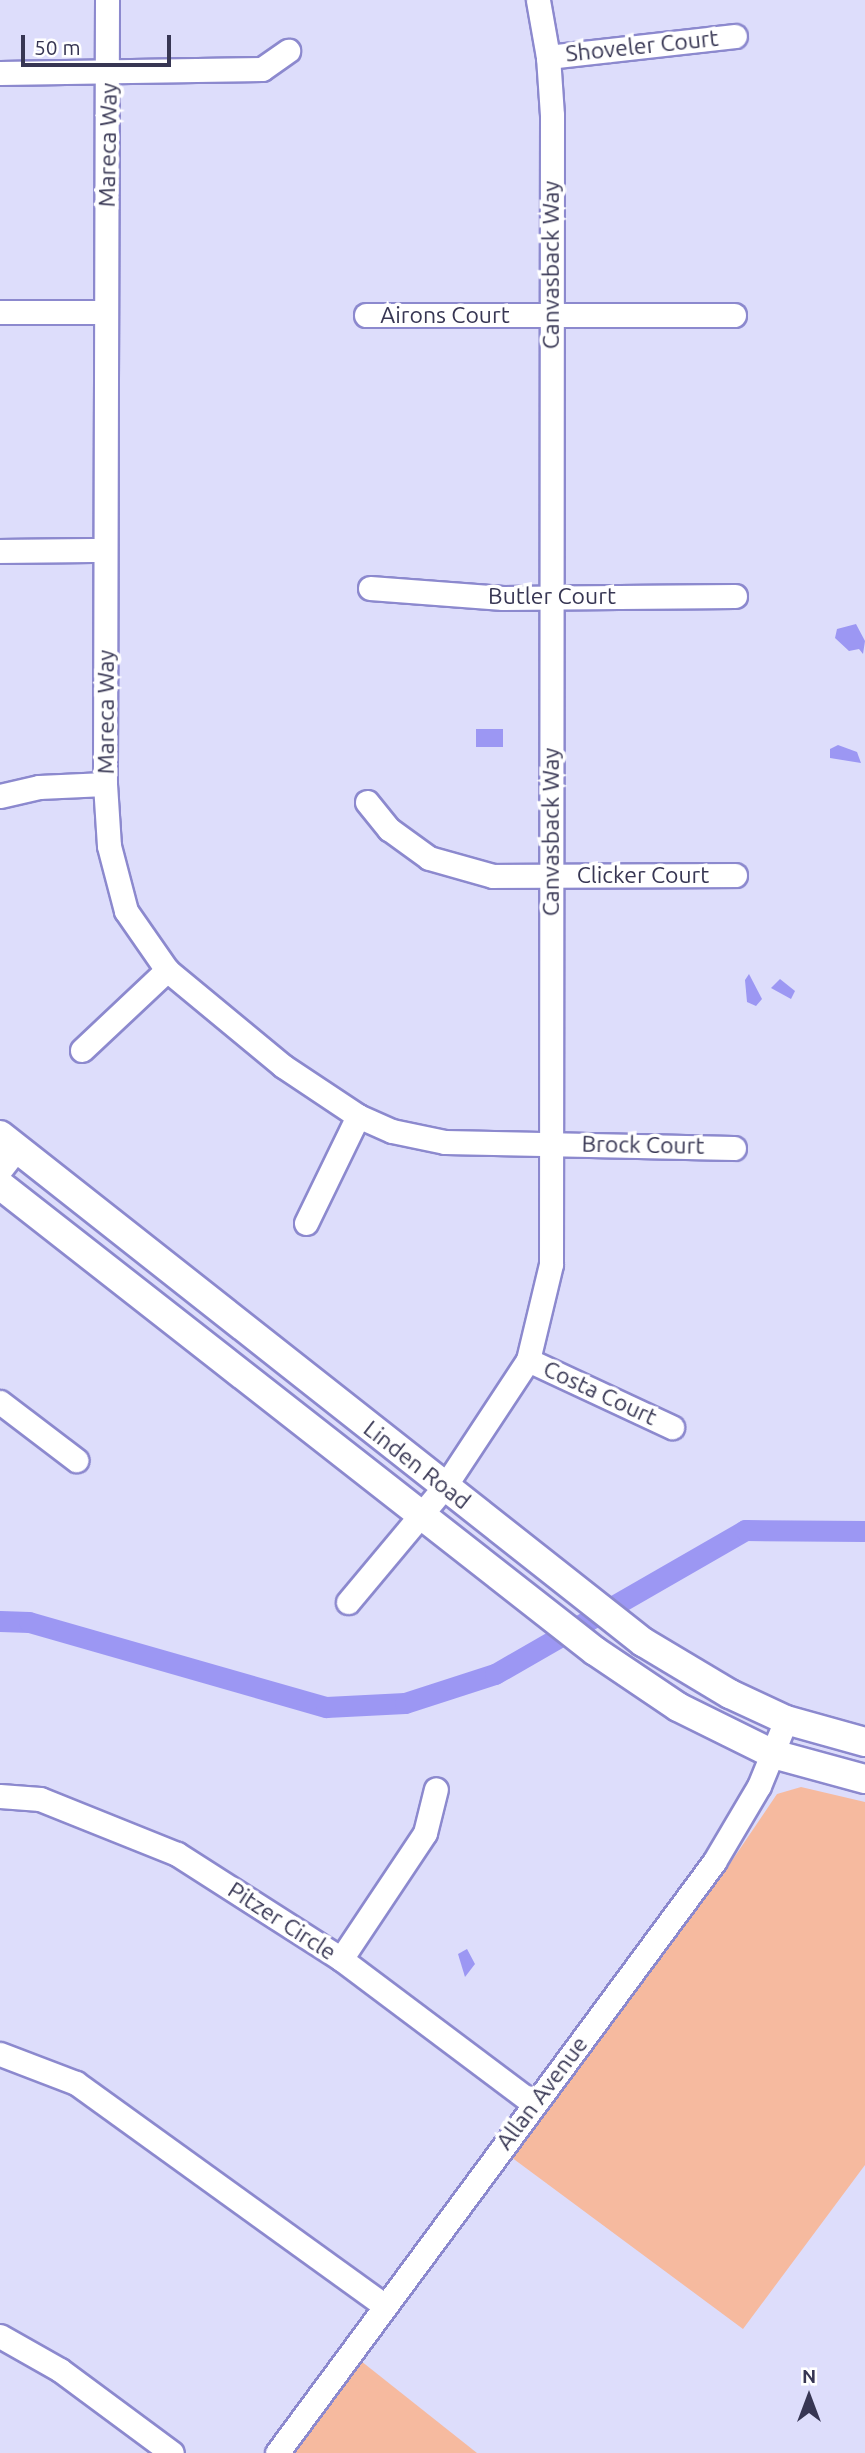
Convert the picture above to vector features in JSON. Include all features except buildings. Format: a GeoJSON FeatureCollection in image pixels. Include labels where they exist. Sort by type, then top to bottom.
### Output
{"type":"FeatureCollection","features":[{"type":"Feature","properties":{"kind":"street","name":"Mareca Way"},"geometry":{"type":"LineString","coordinates":[[107,0],[109,74],[104,550],[105,784],[109,845],[126,911],[167,970],[283,1066],[358,1116],[417,1138],[551,1143]]}},
{"type":"Feature","properties":{"kind":"street","name":"Canvasback Way"},"geometry":{"type":"LineString","coordinates":[[348,1602],[445,1486],[528,1360],[551,1264],[551,316],[548,57],[538,0]]}},
{"type":"Feature","properties":{"kind":"street","name":"Shoveler Court"},"geometry":{"type":"LineString","coordinates":[[548,57],[735,36]]}},
{"type":"Feature","properties":{"kind":"street"},"geometry":{"type":"LineString","coordinates":[[0,73],[109,74],[262,69],[288,51]]}},
{"type":"Feature","properties":{"kind":"street"},"geometry":{"type":"LineString","coordinates":[[0,312],[106,312]]}},
{"type":"Feature","properties":{"kind":"street","name":"Airons Court"},"geometry":{"type":"LineString","coordinates":[[366,315],[734,316]]}},
{"type":"Feature","properties":{"kind":"street"},"geometry":{"type":"LineString","coordinates":[[0,551],[104,550]]}},
{"type":"Feature","properties":{"kind":"street","name":"Butler Court"},"geometry":{"type":"LineString","coordinates":[[370,588],[551,597],[735,596]]}},
{"type":"Feature","properties":{"kind":"street"},"geometry":{"type":"LineString","coordinates":[[0,796],[39,788],[105,784]]}},
{"type":"Feature","properties":{"kind":"street","name":"Clicker Court"},"geometry":{"type":"LineString","coordinates":[[367,802],[404,841],[452,867],[493,876],[735,875]]}},
{"type":"Feature","properties":{"kind":"street"},"geometry":{"type":"LineString","coordinates":[[82,1050],[167,970]]}},
{"type":"Feature","properties":{"kind":"street"},"geometry":{"type":"LineString","coordinates":[[306,1223],[358,1116]]}},
{"type":"Feature","properties":{"kind":"street","name":"Brock Court"},"geometry":{"type":"LineString","coordinates":[[551,1143],[734,1148]]}},
{"type":"Feature","properties":{"kind":"street","name":"Linden Road"},"geometry":{"type":"LineString","coordinates":[[6,1151],[445,1486],[627,1630],[730,1694],[786,1720],[865,1742]]}},
{"type":"Feature","properties":{"kind":"street","name":"Linden Road"},"geometry":{"type":"LineString","coordinates":[[0,1185],[595,1651],[678,1707],[773,1754],[865,1779]]}},
{"type":"Feature","properties":{"kind":"street","name":"Costa Court"},"geometry":{"type":"LineString","coordinates":[[528,1360],[672,1427]]}},
{"type":"Feature","properties":{"kind":"street"},"geometry":{"type":"LineString","coordinates":[[0,1402],[76,1460]]}},
{"type":"Feature","properties":{"kind":"street","name":"Allan Avenue"},"geometry":{"type":"LineString","coordinates":[[276,2453],[714,1862],[773,1754],[786,1720]]}},
{"type":"Feature","properties":{"kind":"street"},"geometry":{"type":"LineString","coordinates":[[341,1959],[425,1833],[436,1789]]}},
{"type":"Feature","properties":{"kind":"street","name":"Pitzer Circle"},"geometry":{"type":"LineString","coordinates":[[0,1796],[40,1799],[177,1854],[341,1959],[534,2104]]}},
{"type":"Feature","properties":{"kind":"street"},"geometry":{"type":"LineString","coordinates":[[0,2054],[76,2083],[385,2306]]}},
{"type":"Feature","properties":{"kind":"street"},"geometry":{"type":"LineString","coordinates":[[0,2336],[60,2371],[172,2453]]}},
{"type":"Feature","properties":{"kind":"shaded area"},"geometry":{"type":"Polygon","coordinates":[[[856,624],[865,641],[863,654],[859,649],[849,651],[835,638],[837,629],[856,624]]]}},
{"type":"Feature","properties":{"kind":"shaded area"},"geometry":{"type":"Polygon","coordinates":[[[476,729],[503,729],[503,747],[476,747],[476,729]]]}},
{"type":"Feature","properties":{"kind":"shaded area"},"geometry":{"type":"Polygon","coordinates":[[[838,745],[857,752],[861,763],[830,758],[830,749],[838,745]]]}},
{"type":"Feature","properties":{"kind":"shaded area"},"geometry":{"type":"Polygon","coordinates":[[[749,974],[762,999],[756,1006],[747,1002],[745,980],[749,974]]]}},
{"type":"Feature","properties":{"kind":"shaded area"},"geometry":{"type":"Polygon","coordinates":[[[780,979],[795,991],[791,999],[771,988],[780,979]]]}},
{"type":"Feature","properties":{"kind":"shaded area"},"geometry":{"type":"Polygon","coordinates":[[[801,1787],[865,1802],[865,2165],[743,2329],[511,2157],[729,1865],[777,1794],[801,1787]]]}},
{"type":"Feature","properties":{"kind":"shaded area"},"geometry":{"type":"Polygon","coordinates":[[[467,1949],[475,1964],[465,1977],[458,1954],[467,1949]]]}},
{"type":"Feature","properties":{"kind":"shaded area"},"geometry":{"type":"Polygon","coordinates":[[[361,2361],[477,2453],[295,2453],[361,2361]]]}},
{"type":"Feature","properties":{"kind":"waterway"},"geometry":{"type":"LineString","coordinates":[[0,1621],[29,1622],[326,1707],[405,1703],[495,1674],[745,1530],[865,1531]]}}]}
